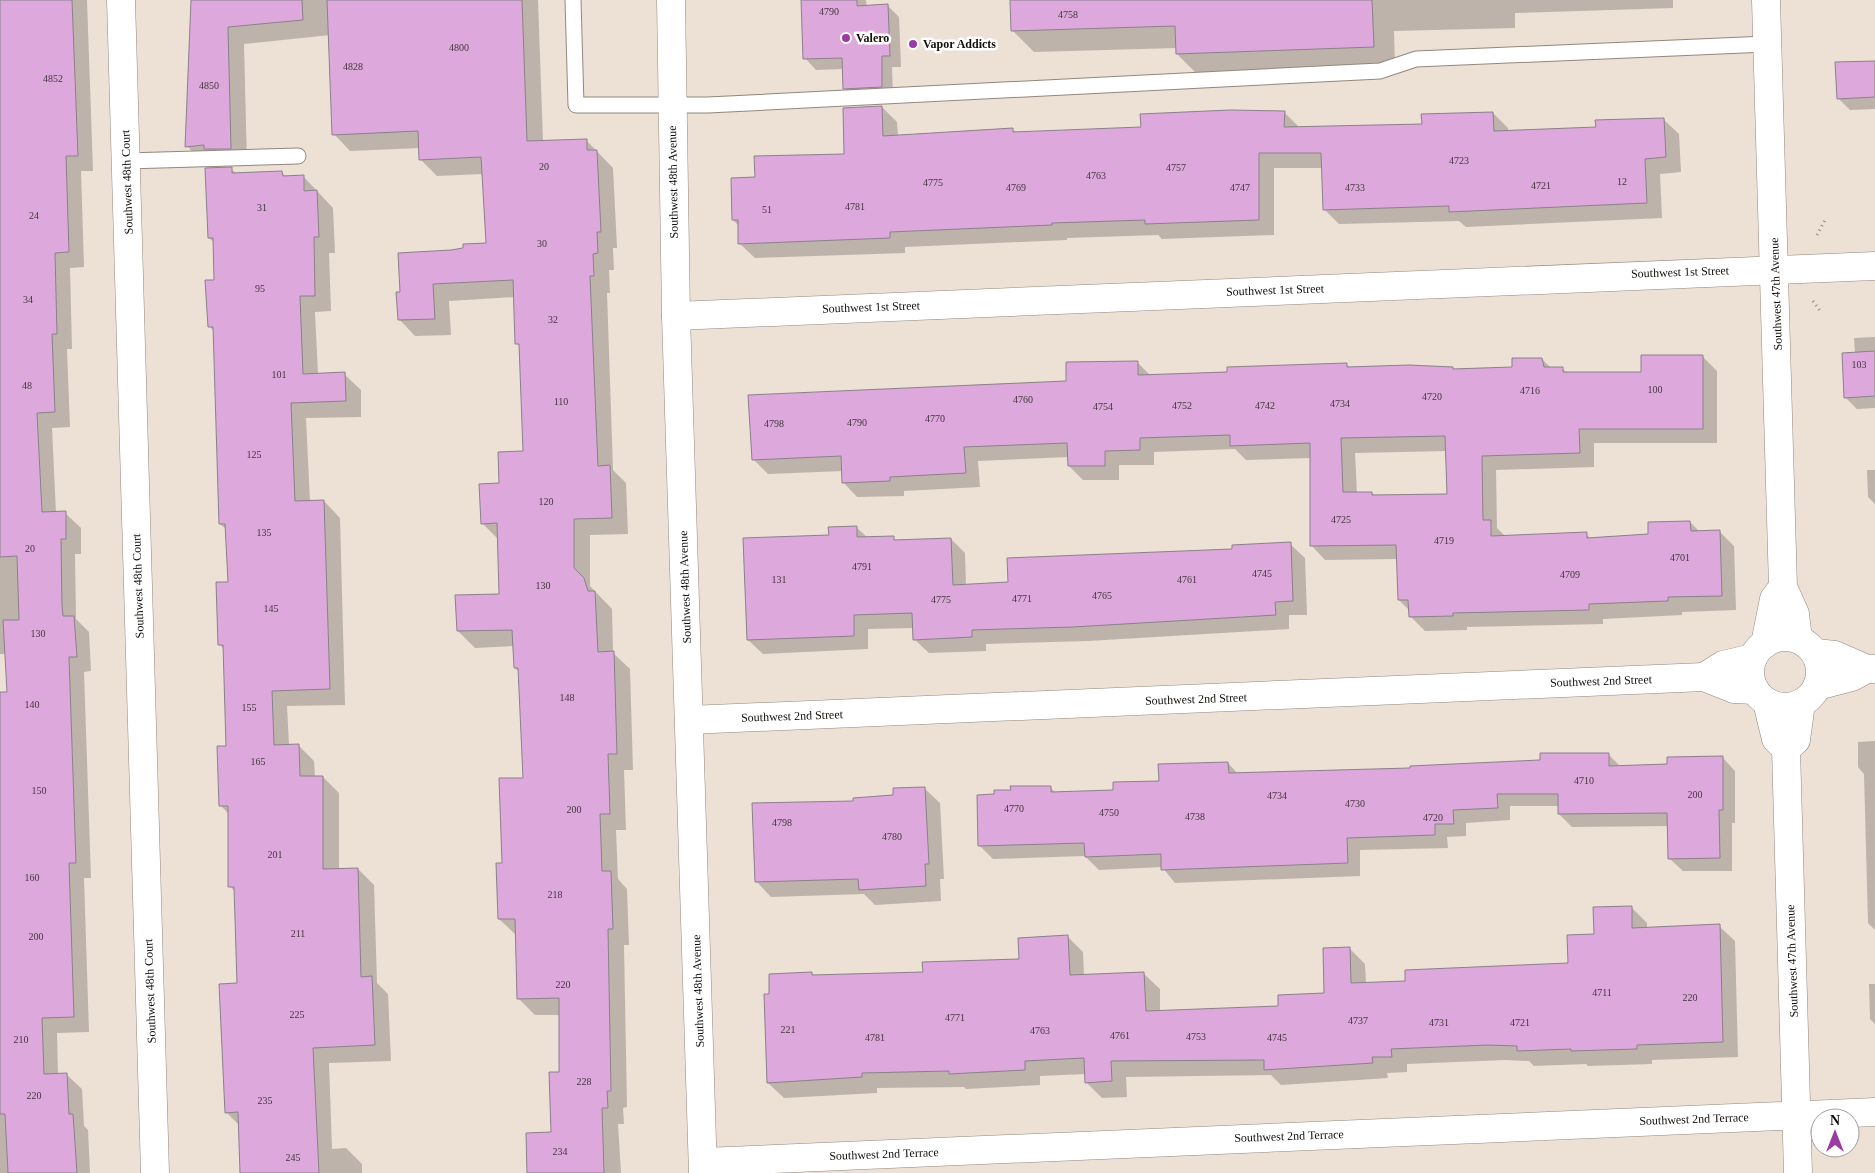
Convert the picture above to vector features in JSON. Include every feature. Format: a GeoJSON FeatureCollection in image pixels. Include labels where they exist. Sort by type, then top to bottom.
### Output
{"type":"FeatureCollection","features":[{"type":"Feature","properties":{"kind":"street","name":"Southwest 48th Court"},"geometry":{"type":"LineString","coordinates":[[121,0],[155,1173]]}},
{"type":"Feature","properties":{"kind":"street","name":"Southwest 48th Avenue"},"geometry":{"type":"LineString","coordinates":[[671,0],[676,316],[703,1167]]}},
{"type":"Feature","properties":{"kind":"street","name":"Southwest 47th Avenue"},"geometry":{"type":"LineString","coordinates":[[1766,0],[1783,588],[1795,614],[1806,646],[1820,664],[1820,675],[1809,695],[1796,740],[1786,749]]}},
{"type":"Feature","properties":{"kind":"street","name":"Southwest 1st Street"},"geometry":{"type":"LineString","coordinates":[[676,316],[1875,266]]}},
{"type":"Feature","properties":{"kind":"street","name":"Southwest 47th Avenue"},"geometry":{"type":"LineString","coordinates":[[1783,588],[1774,599],[1759,651],[1750,674],[1761,696],[1776,739],[1786,749],[1798,1173]]}},
{"type":"Feature","properties":{"kind":"street"},"geometry":{"type":"LineString","coordinates":[[1759,651],[1775,638],[1786,637],[1871,669]]}},
{"type":"Feature","properties":{"kind":"street","name":"Southwest 2nd Street"},"geometry":{"type":"LineString","coordinates":[[1704,677],[1723,665],[1759,651]]}},
{"type":"Feature","properties":{"kind":"street"},"geometry":{"type":"LineString","coordinates":[[1761,696],[1778,706],[1871,669]]}},
{"type":"Feature","properties":{"kind":"street","name":"Southwest 2nd Street"},"geometry":{"type":"LineString","coordinates":[[689,720],[1704,677],[1734,689],[1761,696]]}},
{"type":"Feature","properties":{"kind":"street","name":"Southwest 2nd Terrace"},"geometry":{"type":"LineString","coordinates":[[703,1167],[1796,1114],[1875,1112]]}},
{"type":"Feature","properties":{"kind":"lane"},"geometry":{"type":"LineString","coordinates":[[573,0],[576,105],[708,105],[1380,71],[1416,59],[1767,44]]}},
{"type":"Feature","properties":{"kind":"lane"},"geometry":{"type":"LineString","coordinates":[[126,161],[298,156]]}},
{"type":"Feature","properties":{"kind":"path"},"geometry":{"type":"LineString","coordinates":[[1816,237],[1826,218]]}},
{"type":"Feature","properties":{"kind":"path"},"geometry":{"type":"LineString","coordinates":[[1812,301],[1821,312]]}},
{"type":"Feature","properties":{"kind":"building"},"geometry":{"type":"Polygon","coordinates":[[[0,0],[72,0],[78,156],[66,156],[69,252],[55,253],[57,334],[52,334],[55,412],[37,413],[42,512],[66,511],[66,539],[61,539],[62,605],[63,616],[74,616],[77,657],[69,657],[76,863],[69,863],[74,1017],[42,1018],[44,1074],[67,1073],[69,1114],[73,1114],[77,1173],[8,1173],[5,1114],[0,1114],[0,692],[7,692],[3,620],[19,620],[17,556],[0,557],[0,0]]]}},
{"type":"Feature","properties":{"kind":"building"},"geometry":{"type":"Polygon","coordinates":[[[191,0],[302,0],[303,20],[228,27],[231,149],[204,149],[204,145],[185,147],[191,0]]]}},
{"type":"Feature","properties":{"kind":"building"},"geometry":{"type":"Polygon","coordinates":[[[327,0],[522,0],[527,141],[587,139],[587,150],[597,150],[601,232],[597,232],[598,253],[593,254],[594,276],[590,276],[598,466],[610,465],[612,518],[574,519],[574,568],[584,578],[588,591],[595,591],[598,652],[614,651],[617,754],[608,754],[610,814],[600,814],[602,871],[611,871],[613,929],[608,929],[611,1091],[607,1091],[608,1108],[602,1108],[604,1173],[527,1173],[526,1133],[551,1132],[549,1072],[559,1072],[559,998],[517,999],[515,919],[498,919],[496,863],[502,863],[499,778],[523,778],[518,668],[514,668],[512,630],[457,631],[455,595],[499,594],[497,523],[481,524],[479,484],[499,483],[498,452],[523,451],[519,344],[515,344],[513,280],[433,284],[435,319],[398,320],[396,292],[400,292],[398,253],[451,250],[463,248],[463,244],[486,243],[481,157],[419,160],[418,131],[332,135],[327,0]]]}},
{"type":"Feature","properties":{"kind":"building","name":"Valero"},"geometry":{"type":"Polygon","coordinates":[[[801,0],[857,0],[857,6],[888,4],[890,56],[882,56],[882,87],[843,89],[842,58],[803,59],[801,0]]]}},
{"type":"Feature","properties":{"kind":"building"},"geometry":{"type":"Polygon","coordinates":[[[1010,0],[1372,0],[1374,47],[1176,54],[1175,26],[1011,31],[1010,0]]]}},
{"type":"Feature","properties":{"kind":"building"},"geometry":{"type":"Polygon","coordinates":[[[1875,61],[1875,97],[1837,99],[1835,62],[1875,61]]]}},
{"type":"Feature","properties":{"kind":"building"},"geometry":{"type":"Polygon","coordinates":[[[882,106],[883,136],[1013,128],[1013,132],[1141,127],[1140,114],[1230,110],[1285,111],[1284,127],[1422,124],[1421,114],[1493,112],[1494,131],[1596,127],[1595,120],[1664,118],[1666,157],[1645,159],[1647,203],[1449,212],[1449,206],[1323,210],[1321,153],[1259,153],[1259,220],[1145,224],[1145,220],[1052,223],[1052,225],[890,232],[890,238],[738,244],[738,220],[732,220],[731,178],[755,177],[754,156],[844,154],[843,108],[882,106]]]}},
{"type":"Feature","properties":{"kind":"building"},"geometry":{"type":"Polygon","coordinates":[[[232,167],[232,173],[282,171],[283,176],[304,175],[304,191],[317,190],[319,237],[314,237],[315,296],[300,296],[303,374],[345,372],[346,401],[291,403],[295,501],[324,500],[330,689],[272,691],[274,745],[299,744],[300,776],[323,776],[323,869],[358,868],[361,977],[372,976],[375,1045],[313,1048],[319,1173],[240,1173],[238,1112],[225,1113],[219,984],[237,983],[234,887],[228,887],[228,806],[219,806],[217,746],[226,746],[223,645],[218,645],[216,582],[228,582],[225,524],[219,524],[213,327],[208,327],[205,280],[214,280],[213,238],[208,238],[205,168],[232,167]]]}},
{"type":"Feature","properties":{"kind":"building"},"geometry":{"type":"Polygon","coordinates":[[[1875,351],[1875,396],[1844,398],[1842,353],[1875,351]]]}},
{"type":"Feature","properties":{"kind":"building"},"geometry":{"type":"Polygon","coordinates":[[[1641,355],[1703,355],[1703,429],[1579,429],[1580,453],[1482,456],[1483,520],[1491,520],[1491,536],[1587,532],[1587,538],[1648,534],[1648,522],[1690,521],[1691,531],[1720,530],[1722,596],[1668,597],[1668,601],[1589,604],[1589,610],[1453,613],[1453,616],[1409,617],[1408,600],[1398,600],[1396,545],[1310,546],[1310,443],[1230,446],[1230,435],[1140,438],[1140,450],[1105,451],[1105,466],[1068,466],[1067,443],[964,447],[966,473],[890,477],[890,481],[842,483],[841,456],[752,460],[748,395],[1066,381],[1066,362],[1138,361],[1138,375],[1227,372],[1227,367],[1347,363],[1347,367],[1409,365],[1453,367],[1453,369],[1512,367],[1512,358],[1542,358],[1544,367],[1563,367],[1563,372],[1641,372],[1641,355]],[[1445,436],[1341,438],[1343,492],[1372,492],[1372,495],[1447,494],[1445,436]]]}},
{"type":"Feature","properties":{"kind":"building"},"geometry":{"type":"Polygon","coordinates":[[[857,526],[857,537],[894,536],[894,540],[951,538],[953,585],[1008,582],[1007,558],[1232,549],[1232,545],[1291,542],[1293,601],[1275,602],[1276,615],[1073,627],[972,630],[972,637],[913,640],[912,613],[854,615],[854,636],[747,640],[743,538],[829,535],[828,527],[857,526]]]}},
{"type":"Feature","properties":{"kind":"building"},"geometry":{"type":"Polygon","coordinates":[[[1540,753],[1609,753],[1609,766],[1667,764],[1667,757],[1723,756],[1723,810],[1719,810],[1720,858],[1668,859],[1667,813],[1558,814],[1558,794],[1497,794],[1498,808],[1453,810],[1454,824],[1435,824],[1435,835],[1347,838],[1348,863],[1161,870],[1161,854],[1085,857],[1084,843],[978,846],[977,795],[994,794],[994,790],[1011,790],[1010,786],[1051,786],[1051,792],[1113,790],[1113,782],[1159,781],[1158,764],[1228,762],[1229,773],[1410,768],[1410,766],[1540,760],[1540,753]]]}},
{"type":"Feature","properties":{"kind":"building"},"geometry":{"type":"Polygon","coordinates":[[[925,787],[929,864],[925,864],[926,886],[859,890],[858,879],[755,882],[752,803],[853,801],[853,798],[893,795],[893,788],[925,787]]]}},
{"type":"Feature","properties":{"kind":"building"},"geometry":{"type":"Polygon","coordinates":[[[1632,906],[1632,928],[1720,924],[1723,1042],[1637,1045],[1637,1049],[1571,1051],[1571,1049],[1517,1051],[1517,1046],[1488,1045],[1391,1049],[1392,1057],[1372,1057],[1373,1063],[1264,1070],[1264,1060],[1111,1061],[1112,1081],[1085,1083],[1084,1058],[1025,1061],[1025,1070],[949,1074],[949,1071],[862,1073],[862,1077],[767,1083],[764,994],[769,994],[769,974],[812,972],[812,975],[923,972],[922,962],[1019,959],[1018,938],[1068,935],[1070,975],[1144,972],[1146,1011],[1278,1006],[1278,995],[1324,993],[1323,948],[1350,947],[1351,983],[1405,981],[1405,970],[1568,963],[1567,935],[1594,934],[1593,907],[1632,906]]]}},
{"type":"Feature","properties":{"kind":"place","name":"Valero"},"geometry":{"type":"Point","coordinates":[846,38]}},
{"type":"Feature","properties":{"kind":"place","name":"Vapor Addicts"},"geometry":{"type":"Point","coordinates":[913,44]}}]}
